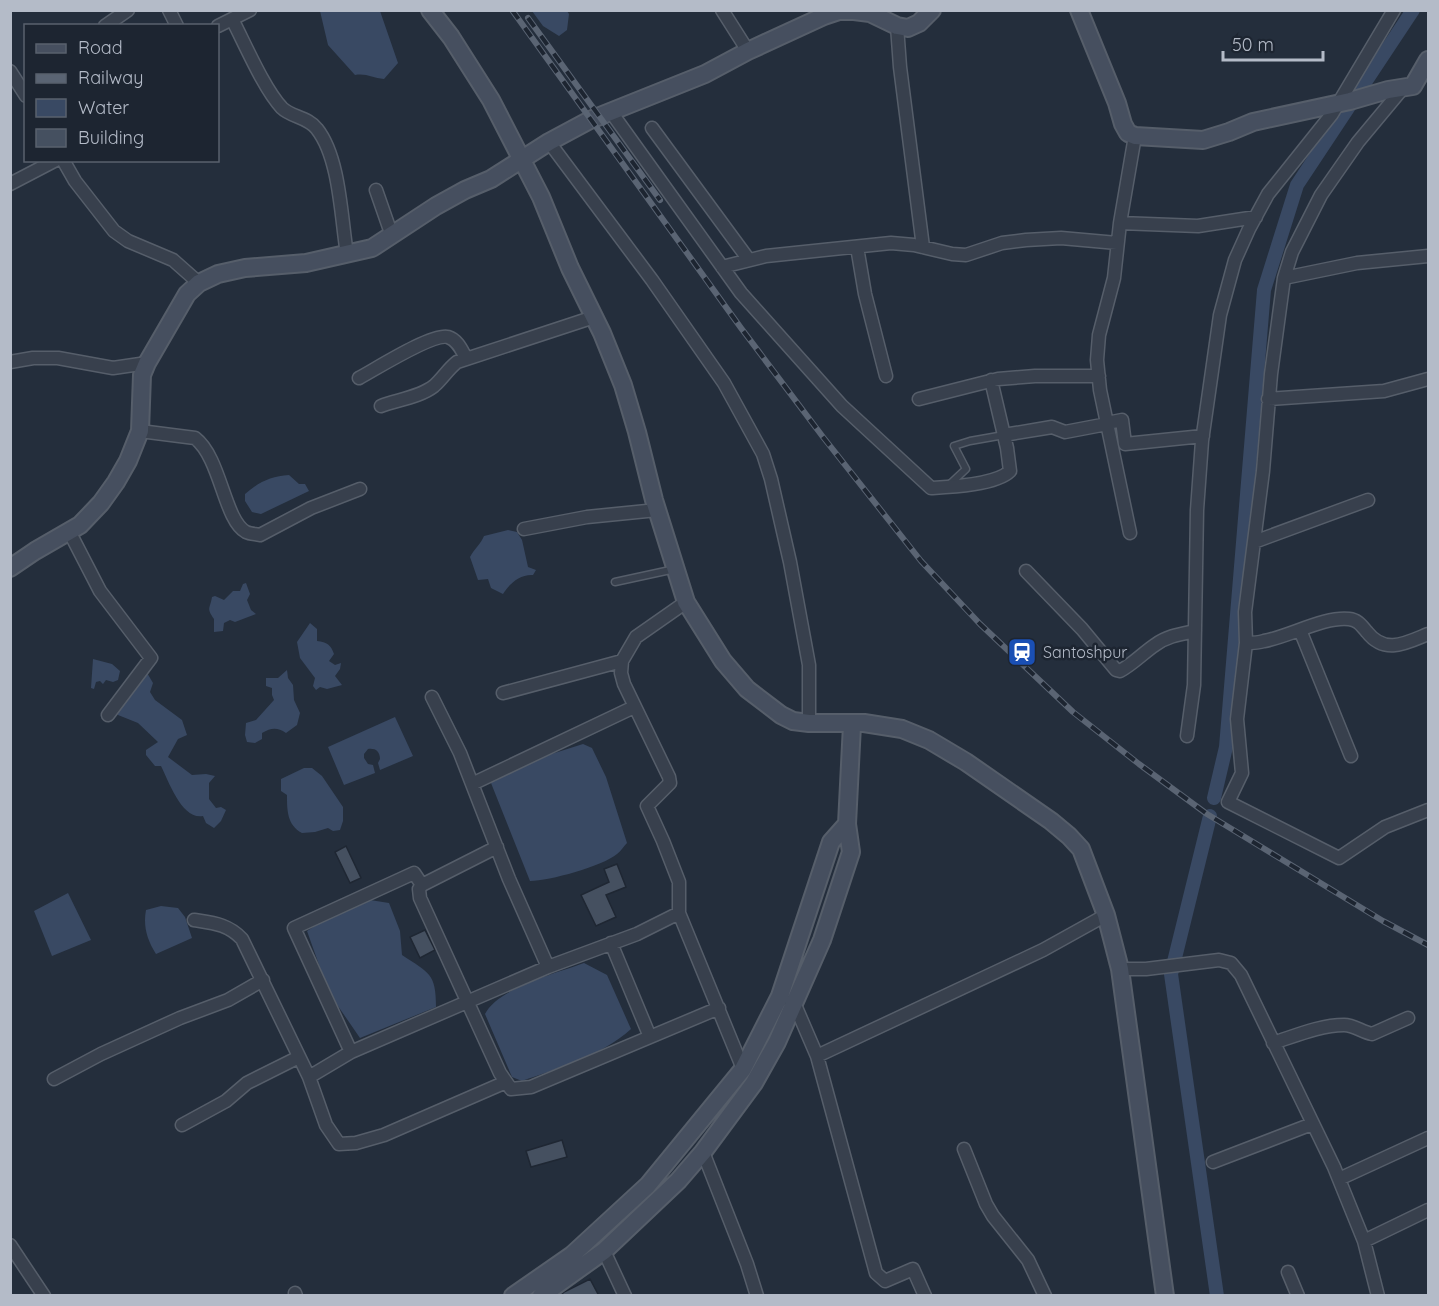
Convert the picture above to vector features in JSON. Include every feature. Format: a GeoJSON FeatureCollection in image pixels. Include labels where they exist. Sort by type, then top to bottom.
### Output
{"type":"FeatureCollection","features":[{"type":"Feature","properties":{"kind":"street"},"geometry":{"type":"LineString","coordinates":[[108,24],[128,10]]}},
{"type":"Feature","properties":{"kind":"street"},"geometry":{"type":"LineString","coordinates":[[169,10],[176,24]]}},
{"type":"Feature","properties":{"kind":"street"},"geometry":{"type":"LineString","coordinates":[[219,26],[250,10]]}},
{"type":"Feature","properties":{"kind":"street"},"geometry":{"type":"LineString","coordinates":[[430,10],[451,37],[491,100],[540,197],[623,385],[657,510],[686,602],[723,661],[747,689],[781,715],[793,721],[852,725],[864,723],[902,729],[929,740],[966,762],[1051,822],[1081,849],[1106,915],[1120,969],[1165,1296]]}},
{"type":"Feature","properties":{"kind":"street"},"geometry":{"type":"LineString","coordinates":[[722,10],[748,51]]}},
{"type":"Feature","properties":{"kind":"street"},"geometry":{"type":"LineString","coordinates":[[10,568],[80,525],[111,489],[128,461],[140,431],[142,375],[147,363],[187,294],[199,283],[218,274],[245,268],[306,262],[372,248],[436,206],[491,179],[549,142],[590,120],[705,74],[748,51],[824,16],[839,11],[870,13],[897,26],[908,28],[919,23],[932,10]]}},
{"type":"Feature","properties":{"kind":"street"},"geometry":{"type":"LineString","coordinates":[[1079,10],[1117,103],[1123,124],[1128,132],[1135,136],[1203,140],[1252,122],[1408,88]]}},
{"type":"Feature","properties":{"kind":"street"},"geometry":{"type":"LineString","coordinates":[[1187,736],[1194,685],[1197,510],[1203,436],[1220,315],[1235,260],[1268,194],[1344,103],[1394,10]]}},
{"type":"Feature","properties":{"kind":"street"},"geometry":{"type":"LineString","coordinates":[[232,19],[273,96],[286,112],[310,122],[318,129],[331,157],[347,254]]}},
{"type":"Feature","properties":{"kind":"street"},"geometry":{"type":"LineString","coordinates":[[897,26],[900,67],[923,247]]}},
{"type":"Feature","properties":{"kind":"street"},"geometry":{"type":"LineString","coordinates":[[1428,60],[1408,88],[1358,142],[1321,195],[1293,252],[1284,278],[1245,612],[1246,644],[1237,719],[1242,773],[1228,802],[1339,858],[1385,827],[1428,810]]}},
{"type":"Feature","properties":{"kind":"street"},"geometry":{"type":"LineString","coordinates":[[10,71],[22,81]]}},
{"type":"Feature","properties":{"kind":"street"},"geometry":{"type":"LineString","coordinates":[[611,112],[741,293],[842,406],[931,488],[966,486],[1007,474],[1010,467],[991,380]]}},
{"type":"Feature","properties":{"kind":"street"},"geometry":{"type":"LineString","coordinates":[[652,128],[749,260]]}},
{"type":"Feature","properties":{"kind":"street"},"geometry":{"type":"LineString","coordinates":[[1130,533],[1107,423],[1097,360],[1099,335],[1114,278],[1120,223],[1135,136]]}},
{"type":"Feature","properties":{"kind":"street"},"geometry":{"type":"LineString","coordinates":[[549,142],[724,383],[763,454],[788,552],[809,665],[808,723]]}},
{"type":"Feature","properties":{"kind":"street"},"geometry":{"type":"LineString","coordinates":[[10,184],[52,162]]}},
{"type":"Feature","properties":{"kind":"street"},"geometry":{"type":"LineString","coordinates":[[64,162],[80,188],[114,231],[128,241],[173,260],[199,283]]}},
{"type":"Feature","properties":{"kind":"street"},"geometry":{"type":"LineString","coordinates":[[376,190],[392,236]]}},
{"type":"Feature","properties":{"kind":"street"},"geometry":{"type":"LineString","coordinates":[[1120,223],[1198,226],[1256,217]]}},
{"type":"Feature","properties":{"kind":"street"},"geometry":{"type":"LineString","coordinates":[[722,267],[766,256],[891,243],[966,255],[1002,243],[1026,240],[1061,238],[1118,243]]}},
{"type":"Feature","properties":{"kind":"street"},"geometry":{"type":"LineString","coordinates":[[857,247],[865,294],[886,376]]}},
{"type":"Feature","properties":{"kind":"street"},"geometry":{"type":"LineString","coordinates":[[1284,278],[1357,263],[1428,256]]}},
{"type":"Feature","properties":{"kind":"street"},"geometry":{"type":"LineString","coordinates":[[381,406],[425,392],[434,386],[449,368],[466,358],[594,317]]}},
{"type":"Feature","properties":{"kind":"street"},"geometry":{"type":"LineString","coordinates":[[359,378],[412,348],[436,338],[447,337],[453,340],[466,358]]}},
{"type":"Feature","properties":{"kind":"street"},"geometry":{"type":"LineString","coordinates":[[10,362],[33,358],[58,358],[113,368],[147,363]]}},
{"type":"Feature","properties":{"kind":"street"},"geometry":{"type":"LineString","coordinates":[[919,399],[991,380],[1035,376],[1099,376]]}},
{"type":"Feature","properties":{"kind":"street"},"geometry":{"type":"LineString","coordinates":[[1269,399],[1384,391],[1428,379]]}},
{"type":"Feature","properties":{"kind":"street"},"geometry":{"type":"LineString","coordinates":[[1004,435],[1052,427],[1065,432],[1122,420],[1125,444],[1203,436]]}},
{"type":"Feature","properties":{"kind":"street"},"geometry":{"type":"LineString","coordinates":[[140,431],[195,438],[200,442],[208,451],[234,517],[241,528],[252,534],[260,535],[311,508],[360,489]]}},
{"type":"Feature","properties":{"kind":"street"},"geometry":{"type":"LineString","coordinates":[[1254,542],[1368,500]]}},
{"type":"Feature","properties":{"kind":"street"},"geometry":{"type":"LineString","coordinates":[[524,529],[587,518],[657,510]]}},
{"type":"Feature","properties":{"kind":"street"},"geometry":{"type":"LineString","coordinates":[[69,531],[100,591],[151,658],[108,715]]}},
{"type":"Feature","properties":{"kind":"street"},"geometry":{"type":"LineString","coordinates":[[1026,571],[1082,629],[1116,670],[1126,668],[1156,644],[1171,637],[1195,631]]}},
{"type":"Feature","properties":{"kind":"street"},"geometry":{"type":"LineString","coordinates":[[686,602],[636,637],[621,661],[621,673],[634,707],[669,777],[670,783],[647,806],[679,882],[679,913],[743,1068]]}},
{"type":"Feature","properties":{"kind":"street"},"geometry":{"type":"LineString","coordinates":[[1246,644],[1265,641],[1322,623],[1347,619],[1359,622],[1370,636],[1386,646],[1399,646],[1428,634]]}},
{"type":"Feature","properties":{"kind":"street"},"geometry":{"type":"LineString","coordinates":[[1300,630],[1351,756]]}},
{"type":"Feature","properties":{"kind":"street"},"geometry":{"type":"LineString","coordinates":[[504,693],[621,661]]}},
{"type":"Feature","properties":{"kind":"street"},"geometry":{"type":"LineString","coordinates":[[432,697],[460,753],[548,967]]}},
{"type":"Feature","properties":{"kind":"street"},"geometry":{"type":"LineString","coordinates":[[472,784],[634,707]]}},
{"type":"Feature","properties":{"kind":"street"},"geometry":{"type":"LineString","coordinates":[[541,1296],[604,1251],[678,1181],[703,1152],[754,1083],[795,1005],[822,940],[851,852],[847,824],[852,725]]}},
{"type":"Feature","properties":{"kind":"street"},"geometry":{"type":"LineString","coordinates":[[513,1296],[572,1255],[648,1185],[743,1068],[780,996],[831,842],[847,824]]}},
{"type":"Feature","properties":{"kind":"street"},"geometry":{"type":"LineString","coordinates":[[497,847],[422,885],[418,890],[468,1002],[511,1089],[531,1087],[719,1008]]}},
{"type":"Feature","properties":{"kind":"street"},"geometry":{"type":"LineString","coordinates":[[351,1052],[294,928],[414,873],[422,885]]}},
{"type":"Feature","properties":{"kind":"street"},"geometry":{"type":"LineString","coordinates":[[309,1077],[351,1052],[548,967],[637,934],[679,913]]}},
{"type":"Feature","properties":{"kind":"street"},"geometry":{"type":"LineString","coordinates":[[817,1056],[1043,950],[1106,915]]}},
{"type":"Feature","properties":{"kind":"street"},"geometry":{"type":"LineString","coordinates":[[194,920],[221,924],[233,929],[247,946],[309,1077],[327,1125],[339,1144],[346,1145],[384,1134],[506,1082]]}},
{"type":"Feature","properties":{"kind":"street"},"geometry":{"type":"LineString","coordinates":[[611,943],[650,1037]]}},
{"type":"Feature","properties":{"kind":"street"},"geometry":{"type":"LineString","coordinates":[[1120,969],[1146,969],[1219,960],[1231,963],[1241,975],[1338,1179],[1364,1241],[1378,1296]]}},
{"type":"Feature","properties":{"kind":"street"},"geometry":{"type":"LineString","coordinates":[[54,1079],[101,1054],[180,1018],[228,1000],[263,980]]}},
{"type":"Feature","properties":{"kind":"street"},"geometry":{"type":"LineString","coordinates":[[780,996],[795,1005],[817,1056],[876,1273],[885,1281],[913,1269],[920,1294]]}},
{"type":"Feature","properties":{"kind":"street"},"geometry":{"type":"LineString","coordinates":[[1272,1043],[1334,1026],[1346,1025],[1372,1034],[1408,1018]]}},
{"type":"Feature","properties":{"kind":"street"},"geometry":{"type":"LineString","coordinates":[[182,1125],[226,1101],[248,1083],[299,1057]]}},
{"type":"Feature","properties":{"kind":"street"},"geometry":{"type":"LineString","coordinates":[[1213,1162],[1312,1124]]}},
{"type":"Feature","properties":{"kind":"street"},"geometry":{"type":"LineString","coordinates":[[1338,1179],[1428,1138]]}},
{"type":"Feature","properties":{"kind":"street"},"geometry":{"type":"LineString","coordinates":[[964,1149],[989,1210],[1028,1260],[1045,1296]]}},
{"type":"Feature","properties":{"kind":"street"},"geometry":{"type":"LineString","coordinates":[[703,1152],[747,1264],[757,1296]]}},
{"type":"Feature","properties":{"kind":"street"},"geometry":{"type":"LineString","coordinates":[[1364,1241],[1428,1210]]}},
{"type":"Feature","properties":{"kind":"street"},"geometry":{"type":"LineString","coordinates":[[10,1245],[44,1296]]}},
{"type":"Feature","properties":{"kind":"street"},"geometry":{"type":"LineString","coordinates":[[604,1251],[625,1296]]}},
{"type":"Feature","properties":{"kind":"street"},"geometry":{"type":"LineString","coordinates":[[1288,1272],[1298,1296]]}},
{"type":"Feature","properties":{"kind":"lane"},"geometry":{"type":"LineString","coordinates":[[948,487],[966,469],[954,446],[1004,435]]}},
{"type":"Feature","properties":{"kind":"lane"},"geometry":{"type":"LineString","coordinates":[[615,582],[675,569]]}},
{"type":"Feature","properties":{"kind":"water"},"geometry":{"type":"Polygon","coordinates":[[[320,11],[380,11],[398,63],[384,79],[355,75],[328,45],[320,11]]]}},
{"type":"Feature","properties":{"kind":"water"},"geometry":{"type":"Polygon","coordinates":[[[532,11],[567,11],[569,14],[567,30],[559,36],[543,26],[532,11]]]}},
{"type":"Feature","properties":{"kind":"water"},"geometry":{"type":"Polygon","coordinates":[[[289,475],[299,484],[305,484],[309,491],[261,514],[252,512],[245,501],[245,494],[266,480],[289,475]]]}},
{"type":"Feature","properties":{"kind":"water"},"geometry":{"type":"Polygon","coordinates":[[[508,530],[517,532],[522,540],[528,567],[536,570],[533,575],[515,580],[503,594],[491,588],[488,579],[478,580],[470,557],[484,536],[508,530]]]}},
{"type":"Feature","properties":{"kind":"water"},"geometry":{"type":"Polygon","coordinates":[[[246,583],[250,594],[247,600],[251,610],[256,614],[235,622],[230,620],[224,623],[223,631],[214,632],[214,619],[209,610],[212,597],[224,600],[233,591],[240,591],[246,583]]]}},
{"type":"Feature","properties":{"kind":"water"},"geometry":{"type":"Polygon","coordinates":[[[310,623],[317,629],[317,641],[328,644],[333,651],[334,654],[329,661],[335,665],[341,663],[335,676],[342,685],[327,689],[320,687],[316,690],[313,686],[315,678],[300,658],[297,642],[310,623]]]}},
{"type":"Feature","properties":{"kind":"water"},"geometry":{"type":"Polygon","coordinates":[[[93,659],[112,664],[120,671],[118,680],[113,682],[106,680],[103,684],[100,681],[96,682],[94,689],[91,688],[93,659]]]}},
{"type":"Feature","properties":{"kind":"water"},"geometry":{"type":"Polygon","coordinates":[[[143,666],[153,683],[150,692],[155,700],[182,720],[187,735],[178,739],[168,757],[192,775],[215,776],[209,783],[209,799],[216,808],[221,807],[226,810],[221,821],[214,828],[206,823],[203,816],[195,816],[183,806],[172,790],[161,766],[155,766],[146,755],[146,750],[158,742],[138,723],[118,715],[119,703],[143,666]]]}},
{"type":"Feature","properties":{"kind":"water"},"geometry":{"type":"Polygon","coordinates":[[[287,670],[288,678],[293,685],[294,700],[300,713],[297,725],[286,733],[277,729],[268,730],[262,733],[262,739],[255,743],[247,742],[246,723],[256,720],[274,700],[272,688],[266,686],[266,678],[278,678],[287,670]]]}},
{"type":"Feature","properties":{"kind":"water"},"geometry":{"type":"Polygon","coordinates":[[[395,717],[413,756],[380,770],[378,752],[368,749],[364,758],[368,764],[373,765],[375,773],[344,785],[328,747],[395,717]]]}},
{"type":"Feature","properties":{"kind":"water"},"geometry":{"type":"Polygon","coordinates":[[[583,744],[592,748],[606,777],[627,843],[610,859],[588,868],[562,876],[530,881],[491,783],[493,778],[520,764],[583,744]]]}},
{"type":"Feature","properties":{"kind":"water"},"geometry":{"type":"Polygon","coordinates":[[[304,768],[312,768],[322,776],[343,807],[343,821],[340,830],[333,831],[328,828],[302,833],[293,826],[288,812],[287,795],[281,791],[281,779],[304,768]]]}},
{"type":"Feature","properties":{"kind":"water"},"geometry":{"type":"Polygon","coordinates":[[[68,893],[91,940],[52,956],[34,911],[68,893]]]}},
{"type":"Feature","properties":{"kind":"water"},"geometry":{"type":"Polygon","coordinates":[[[370,900],[389,903],[400,931],[402,955],[429,975],[436,996],[436,1007],[360,1038],[329,993],[307,931],[370,900]]]}},
{"type":"Feature","properties":{"kind":"water"},"geometry":{"type":"Polygon","coordinates":[[[161,906],[178,908],[185,917],[192,938],[156,954],[146,933],[145,916],[146,910],[161,906]]]}},
{"type":"Feature","properties":{"kind":"water"},"geometry":{"type":"Polygon","coordinates":[[[584,963],[607,975],[631,1029],[606,1047],[579,1060],[522,1081],[512,1077],[485,1014],[502,996],[515,989],[584,963]]]}},
{"type":"Feature","properties":{"kind":"building"},"geometry":{"type":"Polygon","coordinates":[[[346,846],[361,878],[350,883],[335,852],[346,846]]]}},
{"type":"Feature","properties":{"kind":"building"},"geometry":{"type":"Polygon","coordinates":[[[617,864],[626,887],[606,895],[616,917],[596,926],[581,895],[609,882],[604,869],[617,864]]]}},
{"type":"Feature","properties":{"kind":"building"},"geometry":{"type":"Polygon","coordinates":[[[425,930],[435,950],[420,958],[410,937],[425,930]]]}},
{"type":"Feature","properties":{"kind":"building"},"geometry":{"type":"Polygon","coordinates":[[[562,1140],[567,1157],[531,1167],[526,1151],[562,1140]]]}},
{"type":"Feature","properties":{"kind":"building"},"geometry":{"type":"Polygon","coordinates":[[[590,1279],[599,1296],[560,1296],[564,1292],[590,1279]]]}},
{"type":"Feature","properties":{"kind":"waterway"},"geometry":{"type":"LineString","coordinates":[[1214,798],[1226,747],[1264,290],[1297,185],[1413,10]]}},
{"type":"Feature","properties":{"kind":"waterway"},"geometry":{"type":"LineString","coordinates":[[1210,816],[1171,974],[1217,1296]]}},
{"type":"Feature","properties":{"kind":"railway"},"geometry":{"type":"LineString","coordinates":[[512,10],[741,328],[823,437],[921,561],[980,624],[1073,712],[1207,814],[1383,921],[1428,945]]}},
{"type":"Feature","properties":{"kind":"railway"},"geometry":{"type":"LineString","coordinates":[[528,18],[660,200]]}},
{"type":"Feature","properties":{"kind":"place","name":"Santoshpur"},"geometry":{"type":"Point","coordinates":[1022,652]}}]}
